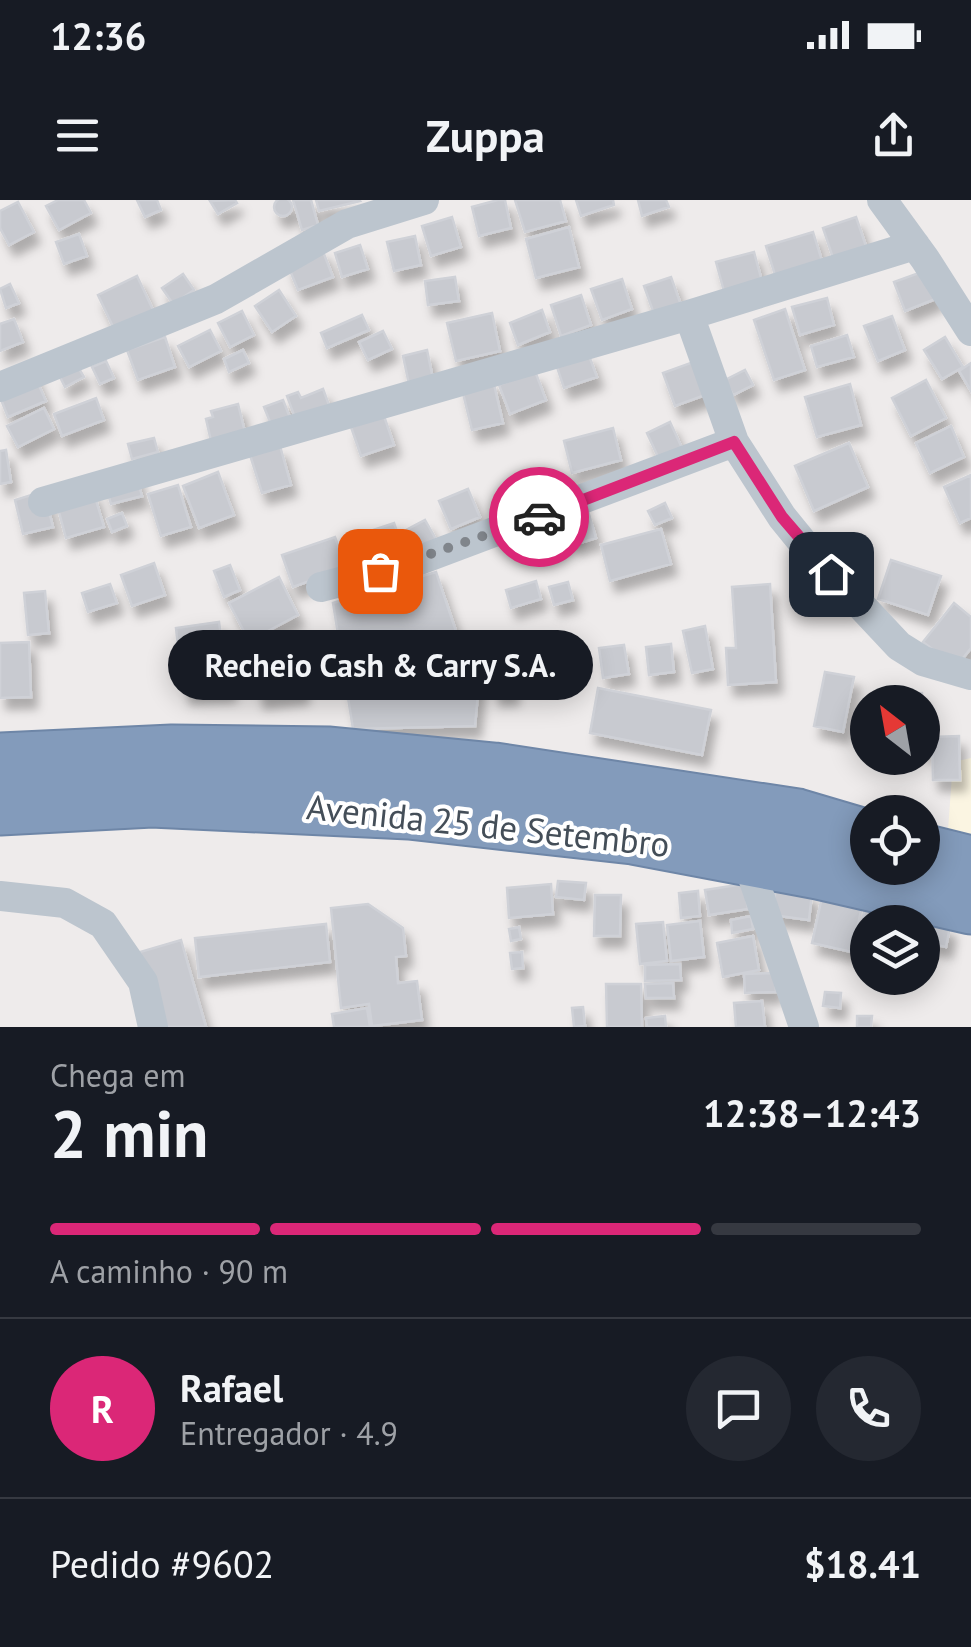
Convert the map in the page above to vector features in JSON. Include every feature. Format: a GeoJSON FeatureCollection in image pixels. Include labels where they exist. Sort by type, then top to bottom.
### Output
{"type":"FeatureCollection","features":[{"type":"Feature","properties":{"kind":"highway","name":"Avenida 25 de Setembro"},"geometry":{"type":"LineString","coordinates":[[0,761],[172,753],[330,755],[494,771],[797,818],[850,833]]}},
{"type":"Feature","properties":{"kind":"highway","name":"Avenida 25 de Setembro"},"geometry":{"type":"LineString","coordinates":[[0,807],[152,799],[409,810],[633,836],[818,871],[971,906]]}},
{"type":"Feature","properties":{"kind":"highway"},"geometry":{"type":"LineString","coordinates":[[940,856],[971,864]]}},
{"type":"Feature","properties":{"kind":"street"},"geometry":{"type":"LineString","coordinates":[[0,387],[216,299],[348,224],[424,200]]}},
{"type":"Feature","properties":{"kind":"street"},"geometry":{"type":"LineString","coordinates":[[882,200],[971,331]]}},
{"type":"Feature","properties":{"kind":"street"},"geometry":{"type":"LineString","coordinates":[[44,502],[689,315],[915,245]]}},
{"type":"Feature","properties":{"kind":"street"},"geometry":{"type":"LineString","coordinates":[[689,315],[734,442],[782,517],[899,646],[923,660],[971,674]]}},
{"type":"Feature","properties":{"kind":"street"},"geometry":{"type":"LineString","coordinates":[[321,587],[426,558],[734,442]]}},
{"type":"Feature","properties":{"kind":"street"},"geometry":{"type":"LineString","coordinates":[[747,860],[804,1027]]}},
{"type":"Feature","properties":{"kind":"street"},"geometry":{"type":"LineString","coordinates":[[0,896],[65,903],[103,924],[142,982],[153,1027]]}},
{"type":"Feature","properties":{"kind":"shaded area"},"geometry":{"type":"Polygon","coordinates":[[[971,758],[971,835],[948,830],[953,762],[971,758]]]}},
{"type":"Feature","properties":{"kind":"building"},"geometry":{"type":"Polygon","coordinates":[[[283,198],[290,200],[290,214],[283,216],[276,214],[274,207],[276,200],[283,198]]]}},
{"type":"Feature","properties":{"kind":"building"},"geometry":{"type":"Polygon","coordinates":[[[58,200],[84,200],[91,213],[59,230],[46,206],[58,200]]]}},
{"type":"Feature","properties":{"kind":"building"},"geometry":{"type":"Polygon","coordinates":[[[137,200],[157,200],[161,210],[145,217],[137,200]]]}},
{"type":"Feature","properties":{"kind":"building"},"geometry":{"type":"Polygon","coordinates":[[[293,200],[311,200],[318,225],[302,230],[293,200]]]}},
{"type":"Feature","properties":{"kind":"building"},"geometry":{"type":"Polygon","coordinates":[[[316,200],[359,200],[360,201],[319,211],[316,200]]]}},
{"type":"Feature","properties":{"kind":"building"},"geometry":{"type":"Polygon","coordinates":[[[505,200],[511,228],[479,236],[472,207],[505,200]]]}},
{"type":"Feature","properties":{"kind":"building"},"geometry":{"type":"Polygon","coordinates":[[[515,200],[560,200],[566,221],[525,232],[515,200]]]}},
{"type":"Feature","properties":{"kind":"building"},"geometry":{"type":"Polygon","coordinates":[[[576,200],[613,200],[614,205],[581,216],[576,200]]]}},
{"type":"Feature","properties":{"kind":"building"},"geometry":{"type":"Polygon","coordinates":[[[638,200],[666,200],[669,207],[642,216],[638,200]]]}},
{"type":"Feature","properties":{"kind":"building"},"geometry":{"type":"Polygon","coordinates":[[[210,201],[237,203],[218,214],[210,201]]]}},
{"type":"Feature","properties":{"kind":"building"},"geometry":{"type":"Polygon","coordinates":[[[18,202],[34,232],[9,245],[0,228],[0,211],[18,202]]]}},
{"type":"Feature","properties":{"kind":"building"},"geometry":{"type":"Polygon","coordinates":[[[452,217],[461,247],[431,256],[422,226],[452,217]]]}},
{"type":"Feature","properties":{"kind":"building"},"geometry":{"type":"Polygon","coordinates":[[[856,217],[866,246],[833,258],[823,228],[856,217]]]}},
{"type":"Feature","properties":{"kind":"building"},"geometry":{"type":"Polygon","coordinates":[[[569,227],[579,267],[536,278],[526,239],[569,227]]]}},
{"type":"Feature","properties":{"kind":"building"},"geometry":{"type":"Polygon","coordinates":[[[813,232],[823,264],[776,278],[766,246],[813,232]]]}},
{"type":"Feature","properties":{"kind":"building"},"geometry":{"type":"Polygon","coordinates":[[[79,234],[87,256],[64,264],[56,242],[79,234]]]}},
{"type":"Feature","properties":{"kind":"building"},"geometry":{"type":"Polygon","coordinates":[[[415,236],[421,265],[394,271],[387,242],[415,236]]]}},
{"type":"Feature","properties":{"kind":"building"},"geometry":{"type":"Polygon","coordinates":[[[360,245],[368,269],[342,277],[335,253],[360,245]]]}},
{"type":"Feature","properties":{"kind":"building"},"geometry":{"type":"Polygon","coordinates":[[[322,249],[333,277],[298,290],[287,263],[322,249]]]}},
{"type":"Feature","properties":{"kind":"building"},"geometry":{"type":"Polygon","coordinates":[[[754,252],[763,285],[725,295],[716,262],[754,252]]]}},
{"type":"Feature","properties":{"kind":"building"},"geometry":{"type":"Polygon","coordinates":[[[927,270],[938,298],[905,311],[894,282],[927,270]]]}},
{"type":"Feature","properties":{"kind":"building"},"geometry":{"type":"Polygon","coordinates":[[[183,274],[194,290],[173,304],[162,288],[183,274]]]}},
{"type":"Feature","properties":{"kind":"building"},"geometry":{"type":"Polygon","coordinates":[[[137,276],[154,312],[115,331],[98,295],[137,276]]]}},
{"type":"Feature","properties":{"kind":"building"},"geometry":{"type":"Polygon","coordinates":[[[455,277],[459,301],[428,305],[425,281],[455,277]]]}},
{"type":"Feature","properties":{"kind":"building"},"geometry":{"type":"Polygon","coordinates":[[[671,277],[681,305],[654,314],[644,286],[671,277]]]}},
{"type":"Feature","properties":{"kind":"building"},"geometry":{"type":"Polygon","coordinates":[[[622,279],[632,309],[602,320],[591,289],[622,279]]]}},
{"type":"Feature","properties":{"kind":"building"},"geometry":{"type":"Polygon","coordinates":[[[10,284],[19,303],[6,308],[0,289],[10,284]]]}},
{"type":"Feature","properties":{"kind":"building"},"geometry":{"type":"Polygon","coordinates":[[[279,290],[296,316],[272,332],[255,306],[279,290]]]}},
{"type":"Feature","properties":{"kind":"building"},"geometry":{"type":"Polygon","coordinates":[[[581,295],[591,325],[561,336],[551,305],[581,295]]]}},
{"type":"Feature","properties":{"kind":"building"},"geometry":{"type":"Polygon","coordinates":[[[827,298],[834,325],[800,335],[792,307],[827,298]]]}},
{"type":"Feature","properties":{"kind":"building"},"geometry":{"type":"Polygon","coordinates":[[[785,309],[805,370],[774,380],[754,320],[785,309]]]}},
{"type":"Feature","properties":{"kind":"building"},"geometry":{"type":"Polygon","coordinates":[[[542,310],[550,332],[518,345],[510,323],[542,310]]]}},
{"type":"Feature","properties":{"kind":"building"},"geometry":{"type":"Polygon","coordinates":[[[242,311],[254,335],[230,347],[218,323],[242,311]]]}},
{"type":"Feature","properties":{"kind":"building"},"geometry":{"type":"Polygon","coordinates":[[[492,313],[500,351],[456,361],[447,323],[492,313]]]}},
{"type":"Feature","properties":{"kind":"building"},"geometry":{"type":"Polygon","coordinates":[[[362,315],[369,330],[327,348],[321,333],[362,315]]]}},
{"type":"Feature","properties":{"kind":"building"},"geometry":{"type":"Polygon","coordinates":[[[892,316],[905,350],[878,361],[864,326],[892,316]]]}},
{"type":"Feature","properties":{"kind":"building"},"geometry":{"type":"Polygon","coordinates":[[[14,319],[23,342],[0,351],[0,324],[14,319]]]}},
{"type":"Feature","properties":{"kind":"building"},"geometry":{"type":"Polygon","coordinates":[[[210,330],[221,351],[189,367],[178,346],[210,330]]]}},
{"type":"Feature","properties":{"kind":"building"},"geometry":{"type":"Polygon","coordinates":[[[383,331],[392,349],[368,360],[359,342],[383,331]]]}},
{"type":"Feature","properties":{"kind":"building"},"geometry":{"type":"Polygon","coordinates":[[[847,335],[854,357],[817,367],[811,346],[847,335]]]}},
{"type":"Feature","properties":{"kind":"building"},"geometry":{"type":"Polygon","coordinates":[[[165,337],[175,367],[138,380],[127,350],[165,337]]]}},
{"type":"Feature","properties":{"kind":"building"},"geometry":{"type":"Polygon","coordinates":[[[945,337],[963,367],[942,379],[924,350],[945,337]]]}},
{"type":"Feature","properties":{"kind":"building"},"geometry":{"type":"Polygon","coordinates":[[[243,350],[249,363],[229,372],[224,359],[243,350]]]}},
{"type":"Feature","properties":{"kind":"building"},"geometry":{"type":"Polygon","coordinates":[[[427,350],[433,379],[409,384],[403,356],[427,350]]]}},
{"type":"Feature","properties":{"kind":"building"},"geometry":{"type":"Polygon","coordinates":[[[588,353],[597,377],[564,388],[556,364],[588,353]]]}},
{"type":"Feature","properties":{"kind":"building"},"geometry":{"type":"Polygon","coordinates":[[[106,361],[114,378],[100,384],[92,367],[106,361]]]}},
{"type":"Feature","properties":{"kind":"building"},"geometry":{"type":"Polygon","coordinates":[[[696,361],[708,394],[675,406],[663,373],[696,361]]]}},
{"type":"Feature","properties":{"kind":"building"},"geometry":{"type":"Polygon","coordinates":[[[971,363],[971,391],[959,371],[971,363]]]}},
{"type":"Feature","properties":{"kind":"building"},"geometry":{"type":"Polygon","coordinates":[[[78,367],[84,377],[65,387],[60,377],[78,367]]]}},
{"type":"Feature","properties":{"kind":"building"},"geometry":{"type":"Polygon","coordinates":[[[31,368],[46,401],[8,417],[0,397],[31,368]]]}},
{"type":"Feature","properties":{"kind":"building"},"geometry":{"type":"Polygon","coordinates":[[[745,370],[753,385],[733,395],[725,380],[745,370]]]}},
{"type":"Feature","properties":{"kind":"building"},"geometry":{"type":"Polygon","coordinates":[[[535,371],[546,400],[510,414],[499,385],[535,371]]]}},
{"type":"Feature","properties":{"kind":"building"},"geometry":{"type":"Polygon","coordinates":[[[493,380],[503,423],[472,430],[461,385],[493,380]]]}},
{"type":"Feature","properties":{"kind":"building"},"geometry":{"type":"Polygon","coordinates":[[[926,380],[946,418],[911,436],[892,398],[926,380]]]}},
{"type":"Feature","properties":{"kind":"building"},"geometry":{"type":"Polygon","coordinates":[[[850,384],[861,425],[817,437],[805,397],[850,384]]]}},
{"type":"Feature","properties":{"kind":"building"},"geometry":{"type":"Polygon","coordinates":[[[323,389],[329,405],[295,418],[287,396],[298,392],[301,398],[323,389]]]}},
{"type":"Feature","properties":{"kind":"building"},"geometry":{"type":"Polygon","coordinates":[[[96,398],[104,420],[62,436],[54,414],[96,398]]]}},
{"type":"Feature","properties":{"kind":"building"},"geometry":{"type":"Polygon","coordinates":[[[283,400],[291,420],[272,427],[264,407],[283,400]]]}},
{"type":"Feature","properties":{"kind":"building"},"geometry":{"type":"Polygon","coordinates":[[[238,404],[245,432],[211,441],[206,419],[213,417],[211,411],[238,404]]]}},
{"type":"Feature","properties":{"kind":"building"},"geometry":{"type":"Polygon","coordinates":[[[44,408],[54,429],[18,447],[7,426],[44,408]]]}},
{"type":"Feature","properties":{"kind":"building"},"geometry":{"type":"Polygon","coordinates":[[[384,416],[394,445],[361,456],[351,427],[384,416]]]}},
{"type":"Feature","properties":{"kind":"building"},"geometry":{"type":"Polygon","coordinates":[[[670,422],[682,448],[659,459],[647,433],[670,422]]]}},
{"type":"Feature","properties":{"kind":"building"},"geometry":{"type":"Polygon","coordinates":[[[951,426],[964,457],[930,473],[916,443],[951,426]]]}},
{"type":"Feature","properties":{"kind":"building"},"geometry":{"type":"Polygon","coordinates":[[[613,428],[621,460],[572,473],[564,441],[613,428]]]}},
{"type":"Feature","properties":{"kind":"building"},"geometry":{"type":"Polygon","coordinates":[[[154,438],[158,452],[132,459],[128,444],[154,438]]]}},
{"type":"Feature","properties":{"kind":"building"},"geometry":{"type":"Polygon","coordinates":[[[849,443],[868,487],[814,511],[795,466],[849,443]]]}},
{"type":"Feature","properties":{"kind":"building"},"geometry":{"type":"Polygon","coordinates":[[[280,446],[291,485],[262,493],[250,455],[280,446]]]}},
{"type":"Feature","properties":{"kind":"building"},"geometry":{"type":"Polygon","coordinates":[[[6,450],[11,482],[0,484],[0,451],[6,450]]]}},
{"type":"Feature","properties":{"kind":"building"},"geometry":{"type":"Polygon","coordinates":[[[134,468],[142,496],[111,504],[103,476],[134,468]]]}},
{"type":"Feature","properties":{"kind":"building"},"geometry":{"type":"Polygon","coordinates":[[[552,471],[563,501],[532,511],[521,481],[552,471]]]}},
{"type":"Feature","properties":{"kind":"building"},"geometry":{"type":"Polygon","coordinates":[[[218,472],[234,515],[199,528],[183,486],[218,472]]]}},
{"type":"Feature","properties":{"kind":"building"},"geometry":{"type":"Polygon","coordinates":[[[971,475],[971,518],[960,523],[944,487],[971,475]]]}},
{"type":"Feature","properties":{"kind":"building"},"geometry":{"type":"Polygon","coordinates":[[[178,485],[191,527],[161,536],[148,494],[178,485]]]}},
{"type":"Feature","properties":{"kind":"building"},"geometry":{"type":"Polygon","coordinates":[[[468,489],[480,517],[451,529],[439,501],[468,489]]]}},
{"type":"Feature","properties":{"kind":"building"},"geometry":{"type":"Polygon","coordinates":[[[93,490],[104,527],[66,538],[56,501],[93,490]]]}},
{"type":"Feature","properties":{"kind":"building"},"geometry":{"type":"Polygon","coordinates":[[[44,491],[53,527],[23,534],[15,500],[44,491]]]}},
{"type":"Feature","properties":{"kind":"building"},"geometry":{"type":"Polygon","coordinates":[[[665,503],[672,518],[655,525],[648,511],[665,503]]]}},
{"type":"Feature","properties":{"kind":"building"},"geometry":{"type":"Polygon","coordinates":[[[588,511],[596,538],[574,545],[566,518],[588,511]]]}},
{"type":"Feature","properties":{"kind":"building"},"geometry":{"type":"Polygon","coordinates":[[[122,513],[127,526],[112,532],[107,519],[122,513]]]}},
{"type":"Feature","properties":{"kind":"building"},"geometry":{"type":"Polygon","coordinates":[[[425,520],[437,541],[418,551],[406,530],[425,520]]]}},
{"type":"Feature","properties":{"kind":"building"},"geometry":{"type":"Polygon","coordinates":[[[394,523],[404,551],[381,559],[370,531],[394,523]]]}},
{"type":"Feature","properties":{"kind":"building"},"geometry":{"type":"Polygon","coordinates":[[[661,529],[671,564],[610,581],[601,545],[661,529]]]}},
{"type":"Feature","properties":{"kind":"building"},"geometry":{"type":"Polygon","coordinates":[[[335,537],[346,568],[293,587],[282,555],[335,537]]]}},
{"type":"Feature","properties":{"kind":"building"},"geometry":{"type":"Polygon","coordinates":[[[891,560],[941,576],[928,615],[878,599],[891,560]]]}},
{"type":"Feature","properties":{"kind":"building"},"geometry":{"type":"Polygon","coordinates":[[[154,563],[165,595],[132,606],[121,575],[154,563]]]}},
{"type":"Feature","properties":{"kind":"building"},"geometry":{"type":"Polygon","coordinates":[[[230,565],[240,590],[224,597],[214,571],[230,565]]]}},
{"type":"Feature","properties":{"kind":"building"},"geometry":{"type":"Polygon","coordinates":[[[436,572],[459,640],[472,634],[480,671],[475,726],[353,729],[333,603],[436,572]]]}},
{"type":"Feature","properties":{"kind":"building"},"geometry":{"type":"Polygon","coordinates":[[[279,577],[298,615],[249,641],[229,603],[279,577]]]}},
{"type":"Feature","properties":{"kind":"building"},"geometry":{"type":"Polygon","coordinates":[[[536,581],[541,599],[511,608],[506,590],[536,581]]]}},
{"type":"Feature","properties":{"kind":"building"},"geometry":{"type":"Polygon","coordinates":[[[568,582],[573,600],[554,605],[549,587],[568,582]]]}},
{"type":"Feature","properties":{"kind":"building"},"geometry":{"type":"Polygon","coordinates":[[[110,584],[117,603],[88,612],[82,593],[110,584]]]}},
{"type":"Feature","properties":{"kind":"building"},"geometry":{"type":"Polygon","coordinates":[[[770,584],[776,682],[728,685],[726,648],[736,648],[732,587],[770,584]]]}},
{"type":"Feature","properties":{"kind":"building"},"geometry":{"type":"Polygon","coordinates":[[[45,591],[49,633],[28,635],[24,593],[45,591]]]}},
{"type":"Feature","properties":{"kind":"building"},"geometry":{"type":"Polygon","coordinates":[[[954,603],[971,617],[971,648],[956,667],[923,642],[954,603]]]}},
{"type":"Feature","properties":{"kind":"building"},"geometry":{"type":"Polygon","coordinates":[[[219,622],[223,650],[179,656],[176,628],[219,622]]]}},
{"type":"Feature","properties":{"kind":"building"},"geometry":{"type":"Polygon","coordinates":[[[705,626],[713,669],[692,673],[683,631],[705,626]]]}},
{"type":"Feature","properties":{"kind":"building"},"geometry":{"type":"Polygon","coordinates":[[[29,642],[31,697],[0,698],[0,643],[29,642]]]}},
{"type":"Feature","properties":{"kind":"building"},"geometry":{"type":"Polygon","coordinates":[[[671,644],[674,672],[649,675],[646,647],[671,644]]]}},
{"type":"Feature","properties":{"kind":"building"},"geometry":{"type":"Polygon","coordinates":[[[624,645],[629,674],[603,678],[599,648],[624,645]]]}},
{"type":"Feature","properties":{"kind":"building"},"geometry":{"type":"Polygon","coordinates":[[[298,648],[303,693],[258,698],[252,654],[298,648]]]}},
{"type":"Feature","properties":{"kind":"building"},"geometry":{"type":"Polygon","coordinates":[[[516,656],[518,671],[492,675],[490,660],[516,656]]]}},
{"type":"Feature","properties":{"kind":"building"},"geometry":{"type":"Polygon","coordinates":[[[228,663],[230,691],[184,693],[182,666],[228,663]]]}},
{"type":"Feature","properties":{"kind":"building"},"geometry":{"type":"Polygon","coordinates":[[[825,672],[854,677],[843,732],[814,726],[825,672]]]}},
{"type":"Feature","properties":{"kind":"building"},"geometry":{"type":"Polygon","coordinates":[[[511,675],[513,694],[494,695],[492,677],[511,675]]]}},
{"type":"Feature","properties":{"kind":"building"},"geometry":{"type":"Polygon","coordinates":[[[598,688],[711,710],[702,755],[590,733],[598,688]]]}},
{"type":"Feature","properties":{"kind":"building"},"geometry":{"type":"Polygon","coordinates":[[[959,736],[960,780],[933,780],[933,775],[940,775],[940,737],[959,736]]]}},
{"type":"Feature","properties":{"kind":"building"},"geometry":{"type":"Polygon","coordinates":[[[558,881],[586,883],[584,900],[556,897],[558,881]]]}},
{"type":"Feature","properties":{"kind":"building"},"geometry":{"type":"Polygon","coordinates":[[[551,884],[553,914],[509,918],[507,888],[551,884]]]}},
{"type":"Feature","properties":{"kind":"building"},"geometry":{"type":"Polygon","coordinates":[[[744,884],[748,909],[709,915],[705,890],[744,884]]]}},
{"type":"Feature","properties":{"kind":"building"},"geometry":{"type":"Polygon","coordinates":[[[776,888],[812,893],[809,920],[772,915],[776,888]]]}},
{"type":"Feature","properties":{"kind":"building"},"geometry":{"type":"Polygon","coordinates":[[[698,891],[700,916],[681,918],[679,893],[698,891]]]}},
{"type":"Feature","properties":{"kind":"building"},"geometry":{"type":"Polygon","coordinates":[[[595,895],[621,895],[620,936],[594,936],[595,895]]]}},
{"type":"Feature","properties":{"kind":"building"},"geometry":{"type":"Polygon","coordinates":[[[822,897],[858,905],[850,905],[850,952],[812,943],[822,897]]]}},
{"type":"Feature","properties":{"kind":"building"},"geometry":{"type":"Polygon","coordinates":[[[368,904],[403,928],[406,956],[396,957],[398,983],[417,981],[422,1020],[372,1026],[369,1004],[341,1008],[331,908],[368,904]]]}},
{"type":"Feature","properties":{"kind":"building"},"geometry":{"type":"Polygon","coordinates":[[[751,916],[753,929],[732,933],[731,920],[751,916]]]}},
{"type":"Feature","properties":{"kind":"building"},"geometry":{"type":"Polygon","coordinates":[[[700,921],[704,957],[671,961],[667,925],[700,921]]]}},
{"type":"Feature","properties":{"kind":"building"},"geometry":{"type":"Polygon","coordinates":[[[663,922],[667,961],[640,964],[636,924],[663,922]]]}},
{"type":"Feature","properties":{"kind":"building"},"geometry":{"type":"Polygon","coordinates":[[[326,924],[330,962],[199,977],[195,938],[326,924]]]}},
{"type":"Feature","properties":{"kind":"building"},"geometry":{"type":"Polygon","coordinates":[[[940,925],[950,927],[946,947],[940,946],[940,925]]]}},
{"type":"Feature","properties":{"kind":"building"},"geometry":{"type":"Polygon","coordinates":[[[519,927],[521,939],[511,941],[509,929],[519,927]]]}},
{"type":"Feature","properties":{"kind":"building"},"geometry":{"type":"Polygon","coordinates":[[[753,936],[759,970],[723,977],[717,943],[753,936]]]}},
{"type":"Feature","properties":{"kind":"building"},"geometry":{"type":"Polygon","coordinates":[[[181,940],[206,1027],[162,1027],[140,952],[181,940]]]}},
{"type":"Feature","properties":{"kind":"building"},"geometry":{"type":"Polygon","coordinates":[[[522,952],[523,968],[512,969],[510,953],[522,952]]]}},
{"type":"Feature","properties":{"kind":"building"},"geometry":{"type":"Polygon","coordinates":[[[680,964],[681,980],[645,981],[645,965],[680,964]]]}},
{"type":"Feature","properties":{"kind":"building"},"geometry":{"type":"Polygon","coordinates":[[[775,973],[776,992],[745,993],[744,974],[775,973]]]}},
{"type":"Feature","properties":{"kind":"building"},"geometry":{"type":"Polygon","coordinates":[[[673,983],[674,998],[646,998],[645,984],[673,983]]]}},
{"type":"Feature","properties":{"kind":"building"},"geometry":{"type":"Polygon","coordinates":[[[606,984],[641,984],[642,1027],[607,1027],[606,984]]]}},
{"type":"Feature","properties":{"kind":"building"},"geometry":{"type":"Polygon","coordinates":[[[825,992],[841,993],[840,1008],[823,1006],[825,992]]]}},
{"type":"Feature","properties":{"kind":"building"},"geometry":{"type":"Polygon","coordinates":[[[762,1001],[765,1027],[736,1027],[734,1003],[762,1001]]]}},
{"type":"Feature","properties":{"kind":"building"},"geometry":{"type":"Polygon","coordinates":[[[583,1007],[585,1026],[574,1027],[572,1008],[583,1007]]]}},
{"type":"Feature","properties":{"kind":"building"},"geometry":{"type":"Polygon","coordinates":[[[367,1008],[370,1027],[334,1027],[332,1014],[367,1008]]]}},
{"type":"Feature","properties":{"kind":"building"},"geometry":{"type":"Polygon","coordinates":[[[665,1016],[666,1027],[647,1027],[646,1018],[665,1016]]]}},
{"type":"Feature","properties":{"kind":"building"},"geometry":{"type":"Polygon","coordinates":[[[857,1016],[872,1016],[871,1027],[857,1027],[857,1016]]]}},
{"type":"Feature","properties":{"kind":"way so far"},"geometry":{"type":"LineString","coordinates":[[380,571],[539,517]]}},
{"type":"Feature","properties":{"kind":"place","name":"Recheio Cash & Carry S.A."},"geometry":{"type":"Point","coordinates":[380,571]}},
{"type":"Feature","properties":{"kind":"route"},"geometry":{"type":"LineString","coordinates":[[539,517],[734,442],[782,517],[831,574]]}}]}
